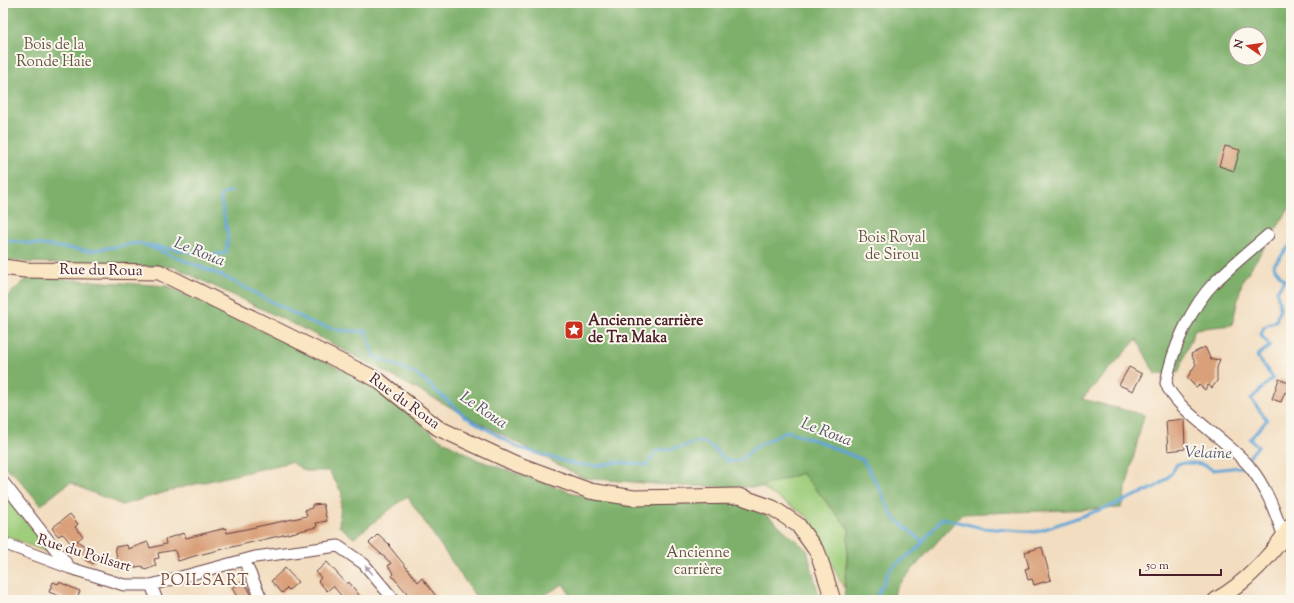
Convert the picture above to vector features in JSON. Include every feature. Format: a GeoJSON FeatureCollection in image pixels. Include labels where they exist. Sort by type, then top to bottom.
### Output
{"type":"FeatureCollection","features":[{"type":"Feature","properties":{"kind":"street"},"geometry":{"type":"LineString","coordinates":[[1216,600],[1258,568],[1287,531],[1271,502],[1246,463],[1168,390],[1166,383],[1183,333],[1200,301],[1214,283],[1268,235]]}},
{"type":"Feature","properties":{"kind":"street","name":"Rue du Roua"},"geometry":{"type":"LineString","coordinates":[[3,267],[25,270],[159,272],[378,380],[438,428],[514,463],[590,491],[634,498],[739,496],[772,508],[798,525],[818,553],[833,600]]}},
{"type":"Feature","properties":{"kind":"street"},"geometry":{"type":"LineString","coordinates":[[3,482],[70,568]]}},
{"type":"Feature","properties":{"kind":"street","name":"Rue du Poilsart"},"geometry":{"type":"LineString","coordinates":[[3,543],[70,568],[124,585],[151,585],[255,557],[338,546],[364,564],[394,600]]}},
{"type":"Feature","properties":{"kind":"street"},"geometry":{"type":"LineString","coordinates":[[244,560],[262,600]]}},
{"type":"Feature","properties":{"kind":"street"},"geometry":{"type":"LineString","coordinates":[[151,585],[157,600]]}},
{"type":"Feature","properties":{"kind":"green space","name":"Bois Royal de Sirou"},"geometry":{"type":"Polygon","coordinates":[[[3,3],[1291,3],[1291,206],[1242,282],[1232,325],[1195,329],[1178,373],[1155,374],[1137,339],[1082,399],[1144,415],[1121,508],[962,514],[896,588],[893,600],[844,600],[849,529],[802,473],[761,487],[680,486],[583,478],[310,332],[174,267],[24,262],[3,259],[3,3]]]}},
{"type":"Feature","properties":{"kind":"green space","name":"Ancienne carrière"},"geometry":{"type":"Polygon","coordinates":[[[29,277],[168,286],[370,383],[438,438],[478,460],[596,501],[743,504],[769,517],[807,550],[820,600],[574,600],[563,584],[537,600],[478,600],[407,496],[354,538],[339,526],[342,493],[329,471],[305,471],[291,462],[183,487],[122,505],[70,482],[41,505],[17,477],[3,465],[3,300],[29,277]]]}},
{"type":"Feature","properties":{"kind":"green space"},"geometry":{"type":"Polygon","coordinates":[[[802,473],[849,529],[844,588],[808,517],[761,487],[802,473]]]}},
{"type":"Feature","properties":{"kind":"green space"},"geometry":{"type":"Polygon","coordinates":[[[3,491],[50,553],[3,535],[3,491]]]}},
{"type":"Feature","properties":{"kind":"building"},"geometry":{"type":"Polygon","coordinates":[[[1225,146],[1240,150],[1234,171],[1219,166],[1225,146]]]}},
{"type":"Feature","properties":{"kind":"building"},"geometry":{"type":"Polygon","coordinates":[[[1205,347],[1211,360],[1220,359],[1217,368],[1217,381],[1212,388],[1208,385],[1205,390],[1199,385],[1196,387],[1187,378],[1196,364],[1191,354],[1205,347]]]}},
{"type":"Feature","properties":{"kind":"building"},"geometry":{"type":"Polygon","coordinates":[[[1129,367],[1142,374],[1133,391],[1119,385],[1129,367]]]}},
{"type":"Feature","properties":{"kind":"building"},"geometry":{"type":"Polygon","coordinates":[[[1279,379],[1291,384],[1291,395],[1285,392],[1281,402],[1272,399],[1279,379]]]}},
{"type":"Feature","properties":{"kind":"building"},"geometry":{"type":"Polygon","coordinates":[[[1184,419],[1185,449],[1168,451],[1166,421],[1184,419]]]}},
{"type":"Feature","properties":{"kind":"building"},"geometry":{"type":"Polygon","coordinates":[[[323,504],[327,521],[316,523],[317,527],[178,561],[175,550],[158,553],[159,558],[154,559],[156,566],[145,570],[142,566],[119,570],[115,547],[127,545],[128,549],[148,542],[150,548],[166,544],[165,539],[184,533],[186,538],[226,528],[227,533],[307,516],[305,510],[312,508],[312,505],[323,504]]]}},
{"type":"Feature","properties":{"kind":"building"},"geometry":{"type":"Polygon","coordinates":[[[70,514],[78,524],[75,527],[83,536],[77,541],[99,555],[93,564],[76,553],[77,551],[63,534],[58,536],[52,528],[70,514]]]}},
{"type":"Feature","properties":{"kind":"building"},"geometry":{"type":"Polygon","coordinates":[[[378,534],[390,545],[389,546],[418,582],[422,578],[439,600],[413,600],[392,576],[394,574],[388,566],[391,563],[369,543],[378,534]]]}},
{"type":"Feature","properties":{"kind":"building"},"geometry":{"type":"Polygon","coordinates":[[[1042,547],[1051,580],[1034,585],[1032,579],[1028,580],[1025,569],[1029,568],[1025,552],[1042,547]]]}},
{"type":"Feature","properties":{"kind":"building"},"geometry":{"type":"Polygon","coordinates":[[[327,562],[347,584],[349,582],[363,600],[345,600],[333,586],[327,591],[318,581],[321,578],[316,572],[327,562]]]}},
{"type":"Feature","properties":{"kind":"building"},"geometry":{"type":"Polygon","coordinates":[[[285,568],[298,582],[289,590],[287,588],[282,593],[271,581],[285,568]]]}},
{"type":"Feature","properties":{"kind":"building"},"geometry":{"type":"Polygon","coordinates":[[[244,581],[254,600],[239,600],[232,588],[244,581]]]}},
{"type":"Feature","properties":{"kind":"building"},"geometry":{"type":"Polygon","coordinates":[[[53,582],[58,584],[59,582],[80,591],[76,600],[70,600],[49,592],[53,582]]]}},
{"type":"Feature","properties":{"kind":"waterway"},"geometry":{"type":"LineString","coordinates":[[148,245],[209,255],[226,253],[228,236],[220,196],[231,191]]}},
{"type":"Feature","properties":{"kind":"waterway","name":"Le Roua"},"geometry":{"type":"LineString","coordinates":[[3,240],[90,251],[137,243],[143,244],[223,276],[312,323],[338,330],[365,332],[366,330],[374,356],[418,375],[466,417],[519,448],[574,464],[598,466],[617,462],[647,465],[656,451],[682,447],[697,441],[707,443],[729,462],[741,460],[754,448],[787,431],[817,441],[863,460],[880,489],[892,516],[923,542]]}},
{"type":"Feature","properties":{"kind":"waterway","name":"Velaine"},"geometry":{"type":"LineString","coordinates":[[875,600],[890,569],[917,549],[942,518],[982,528],[1036,532],[1117,504],[1151,489],[1165,480],[1172,473],[1177,464],[1196,463],[1205,465],[1213,470],[1241,467],[1258,446],[1250,439],[1267,420],[1251,399],[1273,378],[1257,356],[1270,346],[1261,335],[1264,327],[1276,321],[1280,309],[1277,291],[1284,280],[1273,266],[1291,244]]}},
{"type":"Feature","properties":{"kind":"place","name":"Ancienne carrière de Tra Maka"},"geometry":{"type":"Point","coordinates":[574,330]}},
{"type":"Feature","properties":{"kind":"district","name":"POILSART"},"geometry":{"type":"Point","coordinates":[205,581]}},
{"type":"Feature","properties":{"kind":"park label","name":"Bois de la Ronde Haie"},"geometry":{"type":"Point","coordinates":[54,54]}}]}
